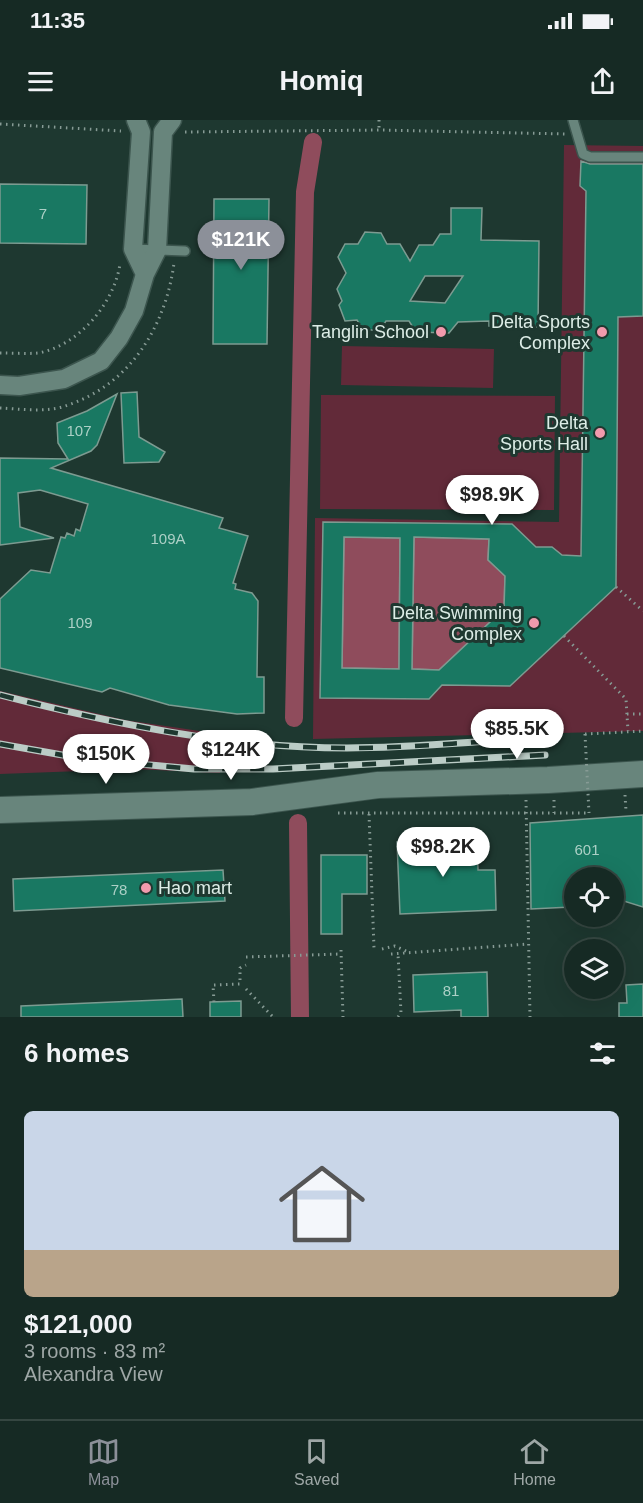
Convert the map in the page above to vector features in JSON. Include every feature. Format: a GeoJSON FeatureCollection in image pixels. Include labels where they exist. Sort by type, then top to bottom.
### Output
{"type":"FeatureCollection","features":[{"type":"Feature","properties":{"kind":"main road"},"geometry":{"type":"LineString","coordinates":[[0,810],[252,802],[378,785],[525,781],[643,774]]}},
{"type":"Feature","properties":{"kind":"street"},"geometry":{"type":"LineString","coordinates":[[133,126],[141,132],[127,251],[145,274]]}},
{"type":"Feature","properties":{"kind":"street"},"geometry":{"type":"LineString","coordinates":[[0,385],[19,386],[64,379],[101,361],[119,338],[134,311],[145,274],[157,250],[163,132],[173,126]]}},
{"type":"Feature","properties":{"kind":"lane"},"geometry":{"type":"LineString","coordinates":[[573,120],[583,154],[590,158],[643,157]]}},
{"type":"Feature","properties":{"kind":"lane"},"geometry":{"type":"LineString","coordinates":[[127,251],[185,251]]}},
{"type":"Feature","properties":{"kind":"path"},"geometry":{"type":"LineString","coordinates":[[379,120],[379,130]]}},
{"type":"Feature","properties":{"kind":"path"},"geometry":{"type":"LineString","coordinates":[[0,124],[133,126]]}},
{"type":"Feature","properties":{"kind":"path"},"geometry":{"type":"LineString","coordinates":[[173,126],[576,134]]}},
{"type":"Feature","properties":{"kind":"path"},"geometry":{"type":"LineString","coordinates":[[0,353],[38,352],[68,343],[85,329],[102,307],[119,275],[127,251]]}},
{"type":"Feature","properties":{"kind":"path"},"geometry":{"type":"LineString","coordinates":[[616,587],[640,611],[643,611]]}},
{"type":"Feature","properties":{"kind":"path"},"geometry":{"type":"LineString","coordinates":[[564,636],[627,699],[628,731]]}},
{"type":"Feature","properties":{"kind":"path"},"geometry":{"type":"LineString","coordinates":[[627,714],[643,714]]}},
{"type":"Feature","properties":{"kind":"path"},"geometry":{"type":"LineString","coordinates":[[555,813],[589,813],[585,734],[643,731]]}},
{"type":"Feature","properties":{"kind":"path"},"geometry":{"type":"LineString","coordinates":[[525,781],[530,1017]]}},
{"type":"Feature","properties":{"kind":"path"},"geometry":{"type":"LineString","coordinates":[[369,814],[374,948]]}},
{"type":"Feature","properties":{"kind":"path"},"geometry":{"type":"LineString","coordinates":[[391,954],[528,944]]}},
{"type":"Feature","properties":{"kind":"path"},"geometry":{"type":"LineString","coordinates":[[382,949],[395,946],[410,953]]}},
{"type":"Feature","properties":{"kind":"path"},"geometry":{"type":"LineString","coordinates":[[246,957],[341,952],[343,1017]]}},
{"type":"Feature","properties":{"kind":"path"},"geometry":{"type":"LineString","coordinates":[[398,954],[401,1013],[398,1017]]}},
{"type":"Feature","properties":{"kind":"path"},"geometry":{"type":"LineString","coordinates":[[214,1002],[213,985],[240,984],[240,968],[246,965]]}},
{"type":"Feature","properties":{"kind":"path"},"geometry":{"type":"LineString","coordinates":[[246,989],[273,1017]]}},
{"type":"Feature","properties":{"kind":"shaded area","name":"Delta Sports Complex"},"geometry":{"type":"Polygon","coordinates":[[[564,145],[643,146],[643,731],[313,739],[315,518],[559,522],[564,145]]]}},
{"type":"Feature","properties":{"kind":"shaded area"},"geometry":{"type":"Polygon","coordinates":[[[342,346],[494,349],[493,388],[341,385],[342,346]]]}},
{"type":"Feature","properties":{"kind":"shaded area"},"geometry":{"type":"Polygon","coordinates":[[[321,395],[555,396],[554,510],[320,509],[321,395]]]}},
{"type":"Feature","properties":{"kind":"shaded area"},"geometry":{"type":"Polygon","coordinates":[[[344,537],[400,538],[399,669],[342,668],[344,537]]]}},
{"type":"Feature","properties":{"kind":"shaded area"},"geometry":{"type":"Polygon","coordinates":[[[414,537],[489,539],[488,560],[505,576],[504,609],[439,670],[412,669],[414,537]]]}},
{"type":"Feature","properties":{"kind":"shaded area"},"geometry":{"type":"Polygon","coordinates":[[[0,691],[125,720],[220,734],[220,773],[135,769],[0,774],[0,691]]]}},
{"type":"Feature","properties":{"kind":"building"},"geometry":{"type":"Polygon","coordinates":[[[581,161],[590,164],[643,164],[643,316],[618,317],[616,587],[510,686],[442,685],[429,699],[320,698],[323,522],[512,524],[536,547],[552,547],[562,555],[581,556],[586,191],[580,186],[581,161]],[[344,537],[342,668],[399,669],[400,538],[344,537]],[[414,537],[412,669],[439,670],[504,609],[505,576],[488,560],[489,539],[414,537]]]}},
{"type":"Feature","properties":{"kind":"building"},"geometry":{"type":"Polygon","coordinates":[[[0,184],[87,185],[86,244],[0,243],[0,184]]]}},
{"type":"Feature","properties":{"kind":"building"},"geometry":{"type":"Polygon","coordinates":[[[214,199],[269,199],[267,344],[213,344],[214,199]]]}},
{"type":"Feature","properties":{"kind":"building"},"geometry":{"type":"Polygon","coordinates":[[[451,208],[482,208],[481,240],[539,241],[538,327],[489,326],[489,321],[458,322],[449,333],[416,332],[409,321],[386,321],[380,330],[363,330],[357,320],[345,321],[339,305],[342,301],[337,289],[346,273],[338,257],[345,244],[358,244],[365,232],[381,233],[387,244],[400,244],[410,261],[419,245],[433,245],[440,234],[451,234],[451,208]],[[425,276],[410,301],[445,303],[463,276],[425,276]]]}},
{"type":"Feature","properties":{"kind":"building"},"geometry":{"type":"Polygon","coordinates":[[[137,392],[139,437],[165,452],[159,462],[124,463],[121,393],[137,392]]]}},
{"type":"Feature","properties":{"kind":"building"},"geometry":{"type":"Polygon","coordinates":[[[117,394],[97,445],[91,451],[51,468],[223,518],[219,528],[248,536],[233,583],[236,584],[235,589],[252,593],[258,601],[257,677],[264,677],[264,713],[237,714],[169,705],[110,688],[102,692],[0,668],[0,599],[31,570],[50,573],[61,537],[65,538],[67,533],[74,536],[76,529],[80,531],[88,504],[40,490],[18,493],[20,527],[54,538],[0,545],[0,458],[68,459],[58,443],[57,423],[87,411],[117,394]]]}},
{"type":"Feature","properties":{"kind":"building"},"geometry":{"type":"Polygon","coordinates":[[[643,815],[643,907],[624,901],[624,867],[564,867],[564,907],[531,909],[530,823],[643,815]]]}},
{"type":"Feature","properties":{"kind":"building"},"geometry":{"type":"Polygon","coordinates":[[[477,839],[478,870],[495,870],[496,910],[400,914],[397,842],[477,839]]]}},
{"type":"Feature","properties":{"kind":"building"},"geometry":{"type":"Polygon","coordinates":[[[321,855],[367,855],[367,894],[342,894],[342,934],[321,934],[321,855]]]}},
{"type":"Feature","properties":{"kind":"building"},"geometry":{"type":"Polygon","coordinates":[[[223,870],[225,901],[14,911],[13,879],[223,870]]]}},
{"type":"Feature","properties":{"kind":"building"},"geometry":{"type":"Polygon","coordinates":[[[487,972],[488,1017],[461,1017],[461,1010],[414,1012],[413,975],[487,972]]]}},
{"type":"Feature","properties":{"kind":"building"},"geometry":{"type":"Polygon","coordinates":[[[643,984],[643,1017],[619,1017],[619,1003],[627,1003],[626,985],[643,984]]]}},
{"type":"Feature","properties":{"kind":"building"},"geometry":{"type":"Polygon","coordinates":[[[182,999],[183,1017],[21,1017],[21,1006],[182,999]]]}},
{"type":"Feature","properties":{"kind":"building"},"geometry":{"type":"Polygon","coordinates":[[[241,1001],[241,1017],[210,1017],[210,1002],[241,1001]]]}},
{"type":"Feature","properties":{"kind":"waterway"},"geometry":{"type":"LineString","coordinates":[[294,718],[305,192],[313,142]]}},
{"type":"Feature","properties":{"kind":"waterway"},"geometry":{"type":"LineString","coordinates":[[298,823],[300,1017]]}},
{"type":"Feature","properties":{"kind":"railway"},"geometry":{"type":"LineString","coordinates":[[0,695],[129,725],[259,744],[371,748],[543,738]]}},
{"type":"Feature","properties":{"kind":"railway"},"geometry":{"type":"LineString","coordinates":[[0,744],[85,759],[194,769],[273,769],[545,755]]}},
{"type":"Feature","properties":{"kind":"place","name":"Tanglin School"},"geometry":{"type":"Point","coordinates":[441,332]}},
{"type":"Feature","properties":{"kind":"place","name":"Delta Sports Complex"},"geometry":{"type":"Point","coordinates":[602,332]}},
{"type":"Feature","properties":{"kind":"place","name":"Delta Sports Hall"},"geometry":{"type":"Point","coordinates":[600,433]}},
{"type":"Feature","properties":{"kind":"place","name":"Delta Swimming Complex"},"geometry":{"type":"Point","coordinates":[534,623]}},
{"type":"Feature","properties":{"kind":"place","name":"Hao mart"},"geometry":{"type":"Point","coordinates":[146,888]}}]}
